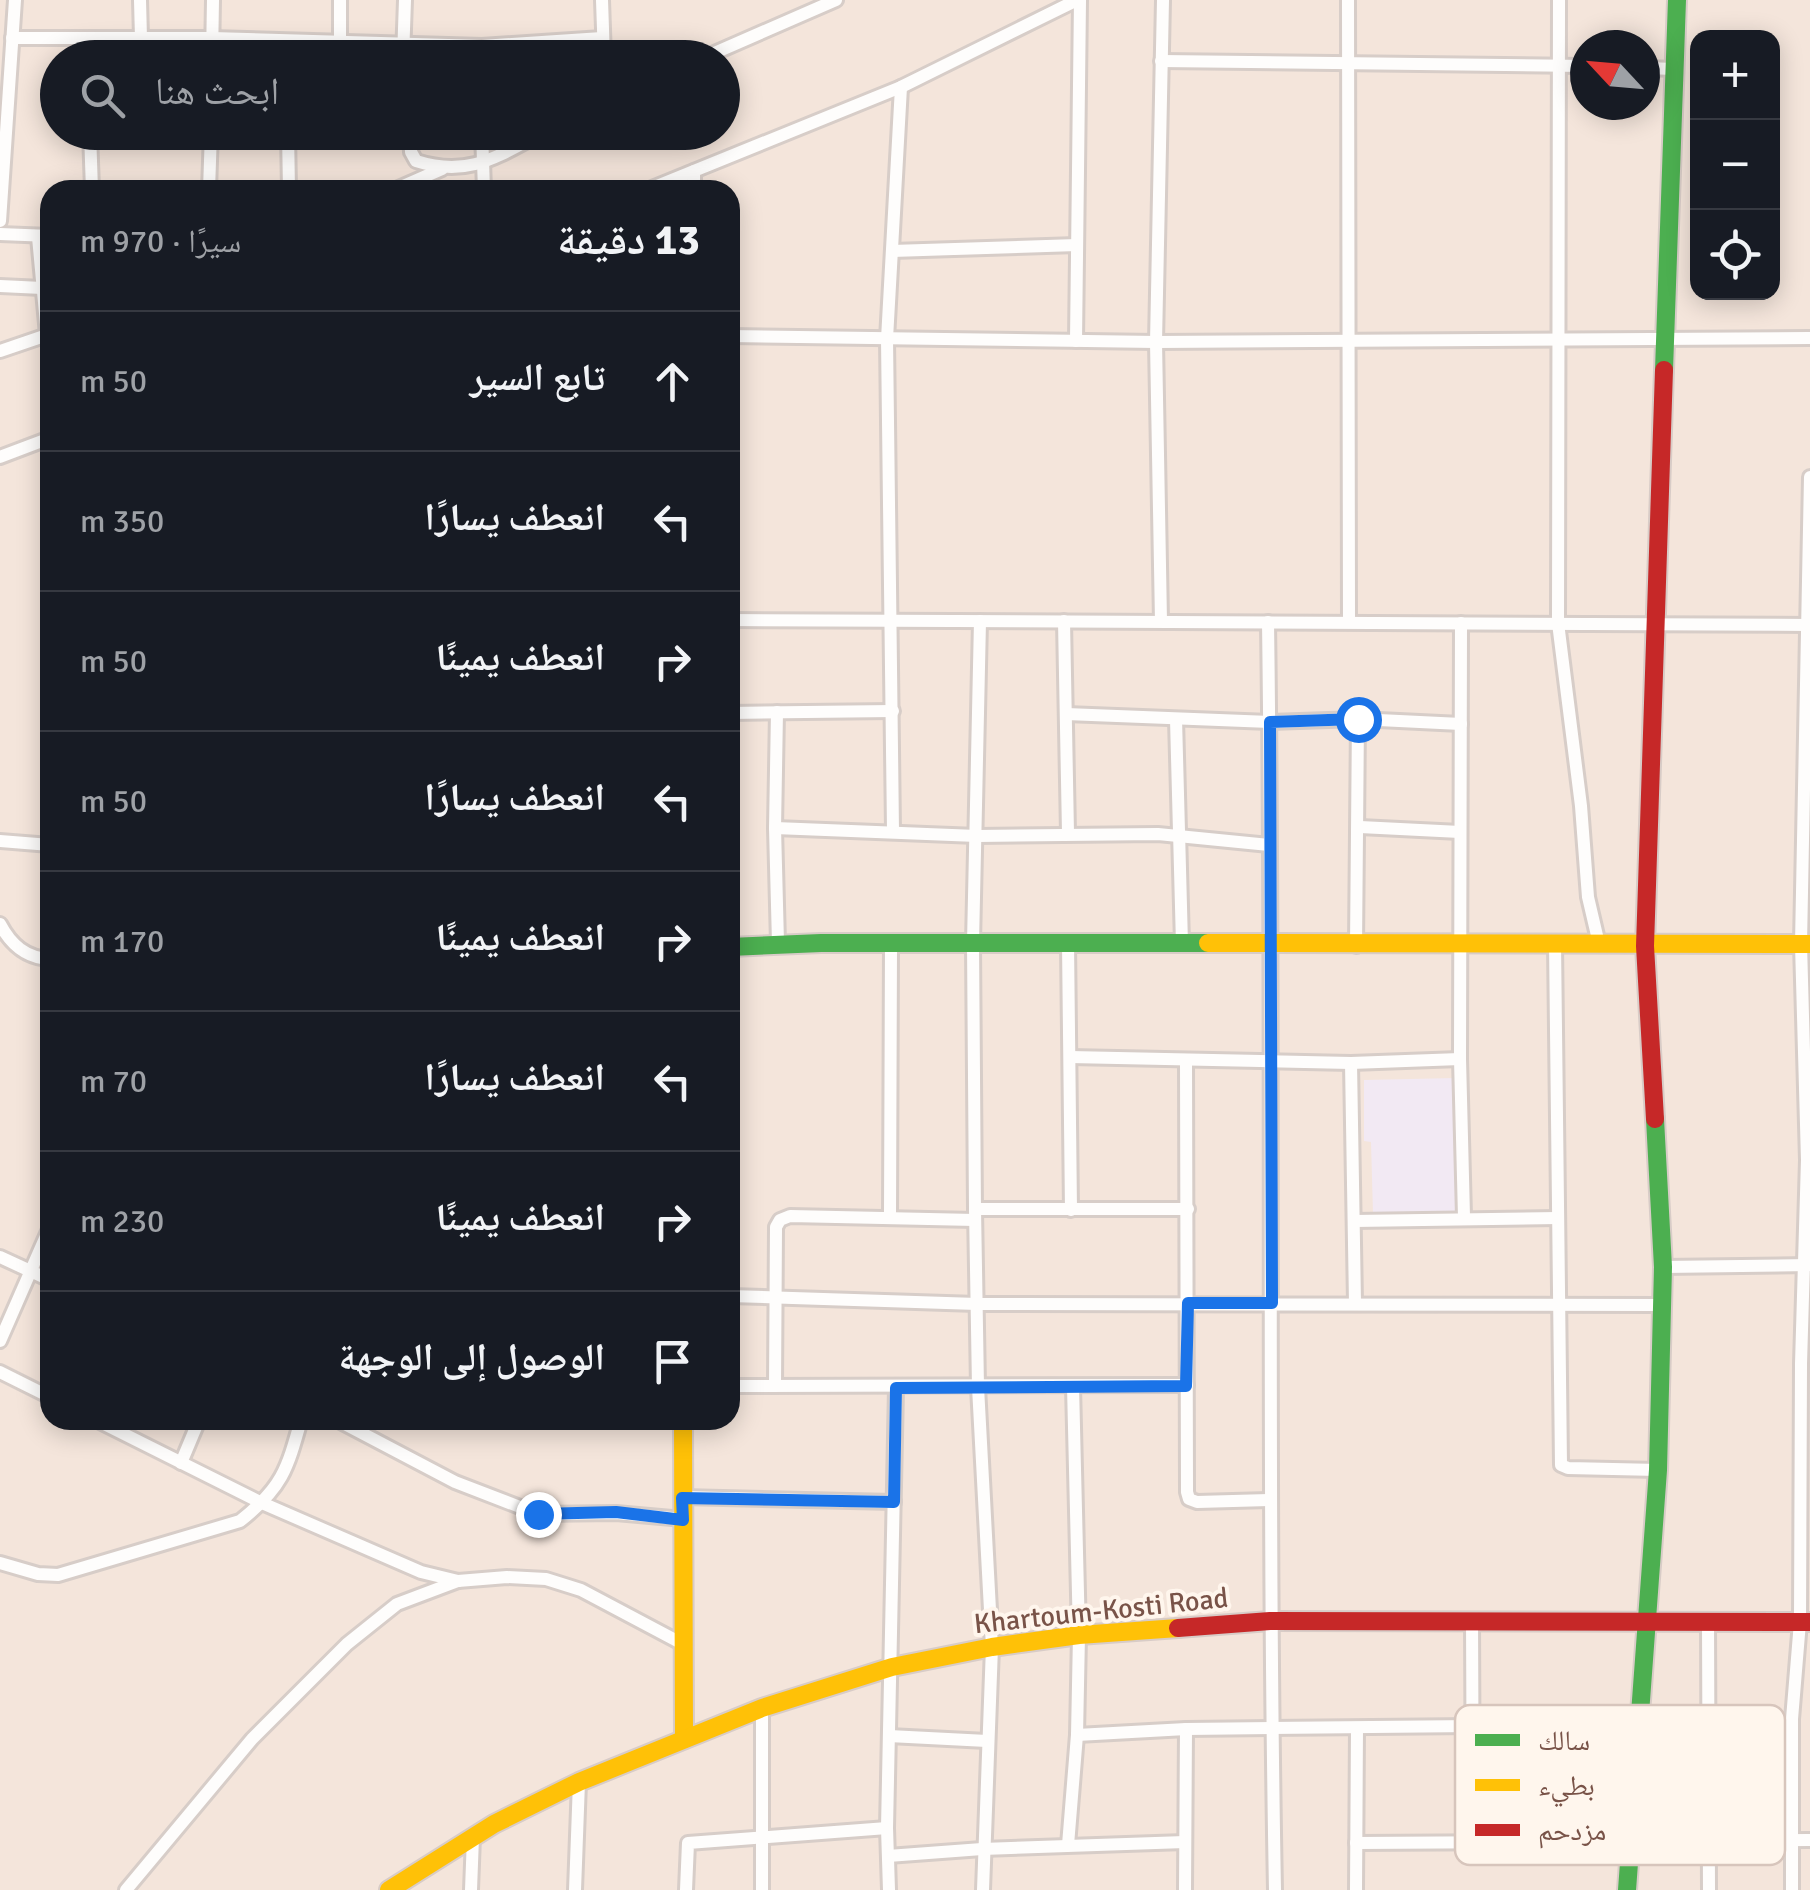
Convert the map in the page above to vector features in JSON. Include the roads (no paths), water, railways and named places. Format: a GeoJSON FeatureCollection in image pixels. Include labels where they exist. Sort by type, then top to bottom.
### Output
{"type":"FeatureCollection","features":[{"type":"Feature","properties":{"kind":"main road"},"geometry":{"type":"LineString","coordinates":[[1638,1705],[1658,1470],[1663,1266],[1646,946],[1676,0]]}},
{"type":"Feature","properties":{"kind":"main road"},"geometry":{"type":"LineString","coordinates":[[740,945],[778,942],[891,946],[1806,944]]}},
{"type":"Feature","properties":{"kind":"main road"},"geometry":{"type":"LineString","coordinates":[[683,1430],[684,1739]]}},
{"type":"Feature","properties":{"kind":"main road","name":"Khartoum-Kosti Road"},"geometry":{"type":"LineString","coordinates":[[390,1890],[473,1837],[578,1782],[684,1739],[762,1708],[892,1667],[992,1647],[1079,1635],[1270,1621],[1805,1622]]}},
{"type":"Feature","properties":{"kind":"main road"},"geometry":{"type":"LineString","coordinates":[[1627,1890],[1628,1865]]}},
{"type":"Feature","properties":{"kind":"street"},"geometry":{"type":"LineString","coordinates":[[0,221],[15,0]]}},
{"type":"Feature","properties":{"kind":"street"},"geometry":{"type":"LineString","coordinates":[[140,0],[141,38]]}},
{"type":"Feature","properties":{"kind":"street"},"geometry":{"type":"LineString","coordinates":[[212,38],[213,0]]}},
{"type":"Feature","properties":{"kind":"street"},"geometry":{"type":"LineString","coordinates":[[340,0],[340,40]]}},
{"type":"Feature","properties":{"kind":"street"},"geometry":{"type":"LineString","coordinates":[[403,40],[405,0]]}},
{"type":"Feature","properties":{"kind":"street"},"geometry":{"type":"LineString","coordinates":[[585,40],[602,38],[602,0]]}},
{"type":"Feature","properties":{"kind":"street"},"geometry":{"type":"LineString","coordinates":[[738,40],[804,6],[836,0]]}},
{"type":"Feature","properties":{"kind":"street"},"geometry":{"type":"LineString","coordinates":[[672,180],[901,87],[1078,0],[1076,341]]}},
{"type":"Feature","properties":{"kind":"street"},"geometry":{"type":"LineString","coordinates":[[1162,622],[1156,342],[1163,0]]}},
{"type":"Feature","properties":{"kind":"street"},"geometry":{"type":"LineString","coordinates":[[1348,0],[1349,622]]}},
{"type":"Feature","properties":{"kind":"street"},"geometry":{"type":"LineString","coordinates":[[1558,0],[1558,624],[1588,897],[1599,944]]}},
{"type":"Feature","properties":{"kind":"street"},"geometry":{"type":"LineString","coordinates":[[12,38],[263,40]]}},
{"type":"Feature","properties":{"kind":"street"},"geometry":{"type":"LineString","coordinates":[[1161,60],[1570,65]]}},
{"type":"Feature","properties":{"kind":"street"},"geometry":{"type":"LineString","coordinates":[[1660,68],[1675,69]]}},
{"type":"Feature","properties":{"kind":"street"},"geometry":{"type":"LineString","coordinates":[[893,831],[888,339],[901,87]]}},
{"type":"Feature","properties":{"kind":"street"},"geometry":{"type":"LineString","coordinates":[[91,150],[92,180]]}},
{"type":"Feature","properties":{"kind":"street"},"geometry":{"type":"LineString","coordinates":[[210,180],[211,150]]}},
{"type":"Feature","properties":{"kind":"street"},"geometry":{"type":"LineString","coordinates":[[288,150],[289,180]]}},
{"type":"Feature","properties":{"kind":"street"},"geometry":{"type":"LineString","coordinates":[[411,150],[416,161],[444,169]]}},
{"type":"Feature","properties":{"kind":"street"},"geometry":{"type":"LineString","coordinates":[[482,150],[483,180]]}},
{"type":"Feature","properties":{"kind":"street"},"geometry":{"type":"LineString","coordinates":[[418,180],[444,169],[482,165],[510,150]]}},
{"type":"Feature","properties":{"kind":"street"},"geometry":{"type":"LineString","coordinates":[[694,171],[694,180]]}},
{"type":"Feature","properties":{"kind":"street"},"geometry":{"type":"LineString","coordinates":[[0,234],[40,237]]}},
{"type":"Feature","properties":{"kind":"street"},"geometry":{"type":"LineString","coordinates":[[892,251],[1077,245]]}},
{"type":"Feature","properties":{"kind":"street"},"geometry":{"type":"LineString","coordinates":[[0,286],[40,288]]}},
{"type":"Feature","properties":{"kind":"street"},"geometry":{"type":"LineString","coordinates":[[740,336],[1156,342],[1810,338]]}},
{"type":"Feature","properties":{"kind":"street"},"geometry":{"type":"LineString","coordinates":[[0,352],[40,337]]}},
{"type":"Feature","properties":{"kind":"street"},"geometry":{"type":"LineString","coordinates":[[0,458],[40,442]]}},
{"type":"Feature","properties":{"kind":"street"},"geometry":{"type":"LineString","coordinates":[[1792,1890],[1792,1719],[1805,1622],[1810,477]]}},
{"type":"Feature","properties":{"kind":"street"},"geometry":{"type":"LineString","coordinates":[[740,620],[1809,624]]}},
{"type":"Feature","properties":{"kind":"street"},"geometry":{"type":"LineString","coordinates":[[980,621],[973,943],[975,1214],[978,1387],[992,1647],[983,1890]]}},
{"type":"Feature","properties":{"kind":"street"},"geometry":{"type":"LineString","coordinates":[[1064,621],[1068,833]]}},
{"type":"Feature","properties":{"kind":"street"},"geometry":{"type":"LineString","coordinates":[[1268,622],[1273,1062],[1269,1500],[1274,1890]]}},
{"type":"Feature","properties":{"kind":"street"},"geometry":{"type":"LineString","coordinates":[[1461,623],[1460,1058],[1464,1217]]}},
{"type":"Feature","properties":{"kind":"street"},"geometry":{"type":"LineString","coordinates":[[740,712],[893,711]]}},
{"type":"Feature","properties":{"kind":"street"},"geometry":{"type":"LineString","coordinates":[[777,712],[774,828],[778,942]]}},
{"type":"Feature","properties":{"kind":"street"},"geometry":{"type":"LineString","coordinates":[[1066,714],[1460,724]]}},
{"type":"Feature","properties":{"kind":"street"},"geometry":{"type":"LineString","coordinates":[[1176,718],[1182,944]]}},
{"type":"Feature","properties":{"kind":"street"},"geometry":{"type":"LineString","coordinates":[[1356,946],[1358,719]]}},
{"type":"Feature","properties":{"kind":"street"},"geometry":{"type":"LineString","coordinates":[[1360,826],[1460,832]]}},
{"type":"Feature","properties":{"kind":"street"},"geometry":{"type":"LineString","coordinates":[[774,828],[977,836],[1068,833],[1269,845]]}},
{"type":"Feature","properties":{"kind":"street"},"geometry":{"type":"LineString","coordinates":[[0,841],[40,844]]}},
{"type":"Feature","properties":{"kind":"street"},"geometry":{"type":"LineString","coordinates":[[0,924],[8,939],[25,954],[40,957]]}},
{"type":"Feature","properties":{"kind":"street"},"geometry":{"type":"LineString","coordinates":[[1068,943],[1070,1210]]}},
{"type":"Feature","properties":{"kind":"street"},"geometry":{"type":"LineString","coordinates":[[1555,944],[1561,1464],[1568,1468],[1658,1470]]}},
{"type":"Feature","properties":{"kind":"street"},"geometry":{"type":"LineString","coordinates":[[890,1216],[891,946]]}},
{"type":"Feature","properties":{"kind":"street"},"geometry":{"type":"LineString","coordinates":[[1070,1057],[1351,1063],[1460,1058]]}},
{"type":"Feature","properties":{"kind":"street"},"geometry":{"type":"LineString","coordinates":[[1186,1060],[1186,1492],[1189,1499],[1269,1500]]}},
{"type":"Feature","properties":{"kind":"street"},"geometry":{"type":"LineString","coordinates":[[1351,1063],[1355,1304]]}},
{"type":"Feature","properties":{"kind":"street"},"geometry":{"type":"LineString","coordinates":[[775,1386],[776,1228],[780,1220],[790,1216],[1188,1209]]}},
{"type":"Feature","properties":{"kind":"street"},"geometry":{"type":"LineString","coordinates":[[1354,1221],[1558,1218]]}},
{"type":"Feature","properties":{"kind":"street"},"geometry":{"type":"LineString","coordinates":[[0,1341],[40,1248]]}},
{"type":"Feature","properties":{"kind":"street"},"geometry":{"type":"LineString","coordinates":[[0,1257],[40,1276]]}},
{"type":"Feature","properties":{"kind":"street"},"geometry":{"type":"LineString","coordinates":[[1663,1266],[1807,1265]]}},
{"type":"Feature","properties":{"kind":"street"},"geometry":{"type":"LineString","coordinates":[[740,1296],[977,1304],[1662,1305]]}},
{"type":"Feature","properties":{"kind":"street"},"geometry":{"type":"LineString","coordinates":[[0,1372],[40,1392]]}},
{"type":"Feature","properties":{"kind":"street"},"geometry":{"type":"LineString","coordinates":[[740,1386],[1186,1386]]}},
{"type":"Feature","properties":{"kind":"street"},"geometry":{"type":"LineString","coordinates":[[1068,1844],[1077,1735],[1079,1635],[1073,1386]]}},
{"type":"Feature","properties":{"kind":"street"},"geometry":{"type":"LineString","coordinates":[[889,1890],[896,1388]]}},
{"type":"Feature","properties":{"kind":"street"},"geometry":{"type":"LineString","coordinates":[[116,1430],[262,1503],[422,1572],[458,1581]]}},
{"type":"Feature","properties":{"kind":"street"},"geometry":{"type":"LineString","coordinates":[[181,1462],[195,1430]]}},
{"type":"Feature","properties":{"kind":"street"},"geometry":{"type":"LineString","coordinates":[[0,1563],[38,1574],[58,1575],[240,1520],[280,1484],[298,1430]]}},
{"type":"Feature","properties":{"kind":"street"},"geometry":{"type":"LineString","coordinates":[[356,1430],[454,1482],[538,1514],[616,1512],[683,1520]]}},
{"type":"Feature","properties":{"kind":"street"},"geometry":{"type":"LineString","coordinates":[[682,1498],[894,1502]]}},
{"type":"Feature","properties":{"kind":"street"},"geometry":{"type":"LineString","coordinates":[[126,1890],[252,1738],[346,1644],[397,1604],[458,1581],[546,1579],[581,1590],[682,1643]]}},
{"type":"Feature","properties":{"kind":"street"},"geometry":{"type":"LineString","coordinates":[[1472,1620],[1473,1705]]}},
{"type":"Feature","properties":{"kind":"street"},"geometry":{"type":"LineString","coordinates":[[1708,1621],[1709,1705]]}},
{"type":"Feature","properties":{"kind":"street"},"geometry":{"type":"LineString","coordinates":[[762,1708],[762,1890]]}},
{"type":"Feature","properties":{"kind":"street"},"geometry":{"type":"LineString","coordinates":[[1077,1735],[1186,1729],[1455,1726]]}},
{"type":"Feature","properties":{"kind":"street"},"geometry":{"type":"LineString","coordinates":[[1356,1890],[1357,1728]]}},
{"type":"Feature","properties":{"kind":"street"},"geometry":{"type":"LineString","coordinates":[[1185,1890],[1186,1729]]}},
{"type":"Feature","properties":{"kind":"street"},"geometry":{"type":"LineString","coordinates":[[889,1736],[986,1741]]}},
{"type":"Feature","properties":{"kind":"street"},"geometry":{"type":"LineString","coordinates":[[575,1890],[578,1782]]}},
{"type":"Feature","properties":{"kind":"street"},"geometry":{"type":"LineString","coordinates":[[686,1890],[688,1843],[887,1828]]}},
{"type":"Feature","properties":{"kind":"street"},"geometry":{"type":"LineString","coordinates":[[472,1890],[473,1837]]}},
{"type":"Feature","properties":{"kind":"street"},"geometry":{"type":"LineString","coordinates":[[1785,1840],[1810,1840]]}},
{"type":"Feature","properties":{"kind":"street"},"geometry":{"type":"LineString","coordinates":[[888,1856],[982,1848],[1185,1842]]}},
{"type":"Feature","properties":{"kind":"street"},"geometry":{"type":"LineString","coordinates":[[1356,1843],[1455,1844]]}},
{"type":"Feature","properties":{"kind":"street"},"geometry":{"type":"LineString","coordinates":[[1708,1890],[1709,1865]]}}]}
